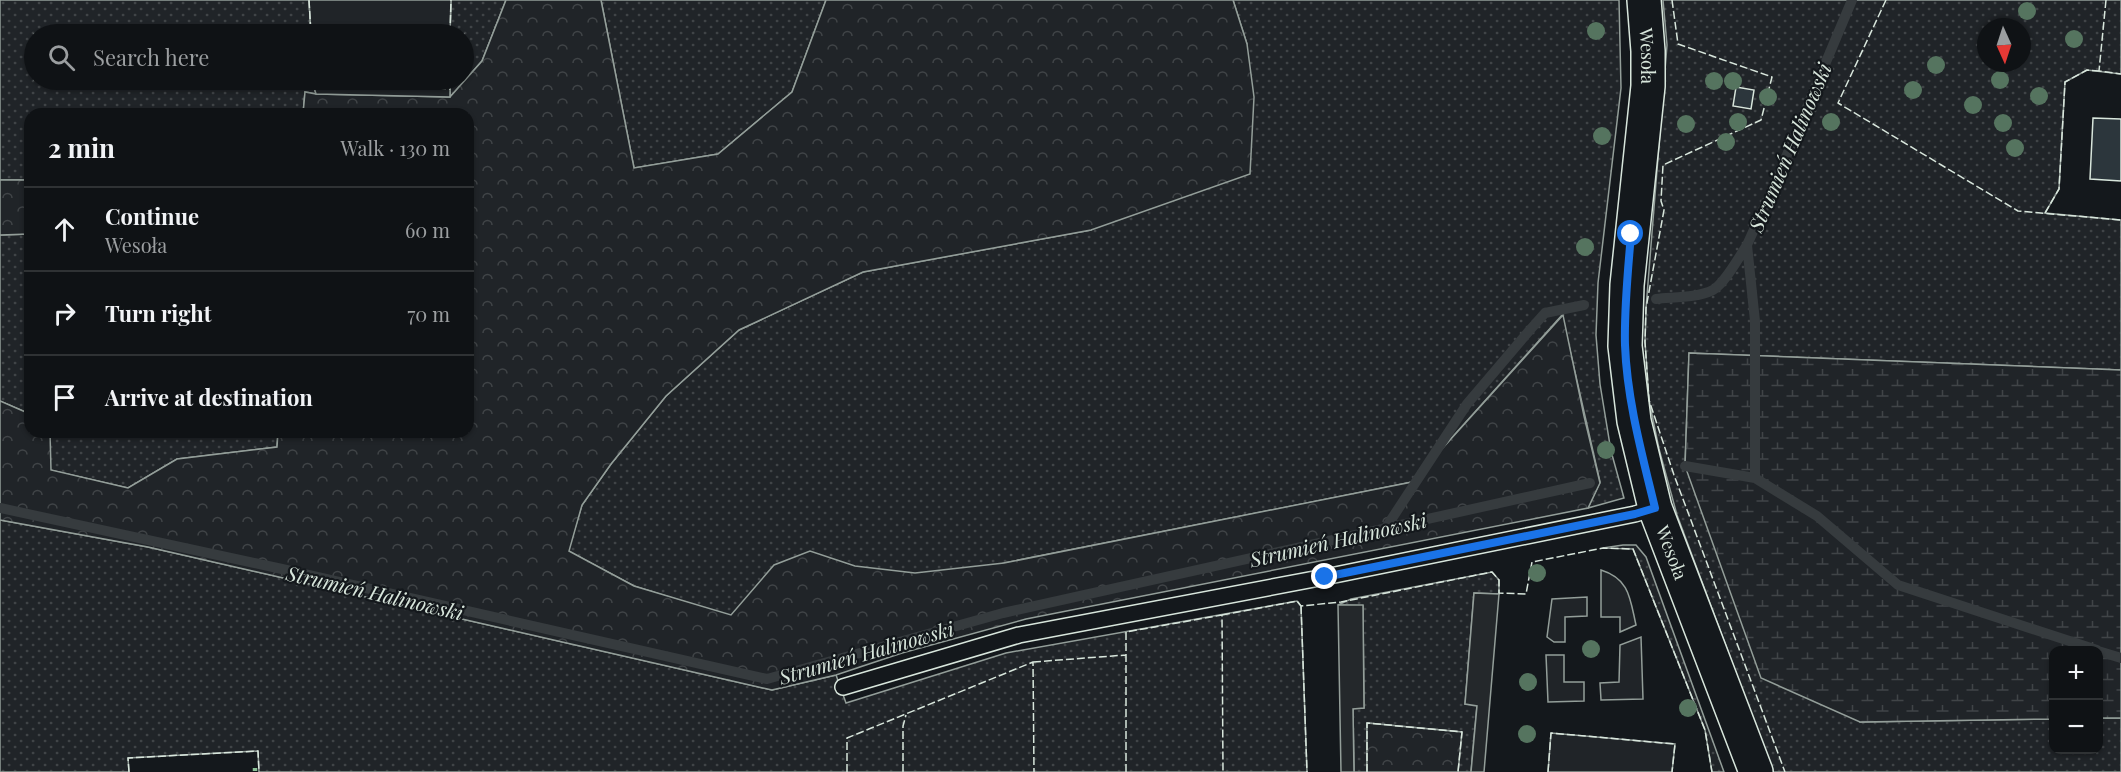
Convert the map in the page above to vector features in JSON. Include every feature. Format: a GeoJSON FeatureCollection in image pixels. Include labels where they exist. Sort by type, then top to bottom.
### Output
{"type":"FeatureCollection","features":[{"type":"Feature","properties":{"kind":"street","name":"Wesoła"},"geometry":{"type":"LineString","coordinates":[[1644,0],[1648,86],[1629,255],[1625,346],[1634,421],[1655,508],[1751,765]]}},
{"type":"Feature","properties":{"kind":"lane"},"geometry":{"type":"LineString","coordinates":[[843,687],[1019,635],[1382,566],[1655,508]]}},
{"type":"Feature","properties":{"kind":"green space"},"geometry":{"type":"Polygon","coordinates":[[[0,0],[309,0],[310,24],[24,24],[24,90],[315,90],[316,94],[305,92],[304,108],[24,108],[24,180],[0,180],[0,0]]]}},
{"type":"Feature","properties":{"kind":"green space"},"geometry":{"type":"Polygon","coordinates":[[[309,0],[451,0],[450,24],[310,24],[309,0]]]}},
{"type":"Feature","properties":{"kind":"green space"},"geometry":{"type":"Polygon","coordinates":[[[451,0],[506,0],[482,61],[474,70],[474,24],[450,24],[451,0]]]}},
{"type":"Feature","properties":{"kind":"green space"},"geometry":{"type":"Polygon","coordinates":[[[506,0],[601,0],[634,168],[718,154],[792,92],[826,0],[1233,0],[1247,44],[1254,97],[1250,174],[1091,230],[863,272],[739,330],[666,396],[611,464],[582,505],[569,551],[634,586],[731,615],[774,565],[810,551],[855,566],[915,573],[1004,563],[1412,482],[1563,315],[1600,483],[1588,508],[1026,619],[902,653],[836,675],[772,690],[148,547],[0,520],[0,401],[24,411],[24,438],[50,438],[51,470],[128,488],[177,459],[277,447],[278,438],[474,438],[474,108],[304,108],[305,92],[450,97],[456,90],[474,90],[474,70],[482,61],[506,0]]]}},
{"type":"Feature","properties":{"kind":"green space"},"geometry":{"type":"Polygon","coordinates":[[[601,0],[826,0],[792,92],[718,154],[634,168],[601,0]]]}},
{"type":"Feature","properties":{"kind":"green space"},"geometry":{"type":"Polygon","coordinates":[[[1233,0],[1619,0],[1621,88],[1598,283],[1596,335],[1600,384],[1611,451],[1624,498],[1588,508],[1600,482],[1562,315],[1412,482],[1004,563],[790,635],[634,586],[568,551],[582,505],[611,464],[666,396],[739,330],[863,272],[1091,230],[1247,44],[1233,0]]]}},
{"type":"Feature","properties":{"kind":"green space"},"geometry":{"type":"Polygon","coordinates":[[[1663,0],[2121,0],[2121,74],[2087,70],[2065,82],[2059,189],[2045,213],[2121,220],[2121,370],[1689,353],[1685,466],[1860,722],[2049,719],[2049,754],[2103,754],[2103,718],[2121,718],[2121,772],[1773,772],[1677,515],[1659,449],[1649,400],[1645,342],[1667,45],[1663,0]]]}},
{"type":"Feature","properties":{"kind":"green space"},"geometry":{"type":"Polygon","coordinates":[[[315,90],[450,90],[450,97],[316,94],[315,90]]]}},
{"type":"Feature","properties":{"kind":"green space"},"geometry":{"type":"Polygon","coordinates":[[[0,180],[24,180],[24,234],[0,235],[0,180]]]}},
{"type":"Feature","properties":{"kind":"green space"},"geometry":{"type":"Polygon","coordinates":[[[24,234],[24,411],[0,401],[0,235],[24,234]]]}},
{"type":"Feature","properties":{"kind":"green space"},"geometry":{"type":"Polygon","coordinates":[[[1689,353],[2121,370],[2121,718],[2103,718],[2103,646],[2049,646],[2049,719],[1860,722],[1761,678],[1685,466],[1689,353]]]}},
{"type":"Feature","properties":{"kind":"green space"},"geometry":{"type":"Polygon","coordinates":[[[50,438],[278,438],[277,447],[177,459],[128,488],[50,470],[50,438]]]}},
{"type":"Feature","properties":{"kind":"green space"},"geometry":{"type":"Polygon","coordinates":[[[0,520],[148,547],[772,690],[836,675],[846,703],[1006,653],[1297,601],[1301,606],[1307,772],[259,772],[258,751],[128,758],[129,772],[0,772],[0,520]]]}},
{"type":"Feature","properties":{"kind":"green space"},"geometry":{"type":"Polygon","coordinates":[[[1636,545],[1646,557],[1724,772],[1712,772],[1705,730],[1633,549],[1603,548],[1636,545]]]}},
{"type":"Feature","properties":{"kind":"green space"},"geometry":{"type":"Polygon","coordinates":[[[1601,570],[1618,579],[1627,591],[1636,625],[1620,632],[1620,617],[1601,617],[1601,570]]]}},
{"type":"Feature","properties":{"kind":"green space"},"geometry":{"type":"Polygon","coordinates":[[[1492,572],[1499,580],[1499,594],[1474,593],[1465,704],[1477,705],[1471,772],[1458,772],[1461,732],[1367,723],[1367,772],[1354,772],[1353,708],[1364,708],[1363,606],[1338,605],[1351,599],[1492,572]]]}},
{"type":"Feature","properties":{"kind":"green space"},"geometry":{"type":"Polygon","coordinates":[[[1587,597],[1587,616],[1565,617],[1565,642],[1554,642],[1547,637],[1552,599],[1587,597]]]}},
{"type":"Feature","properties":{"kind":"green space"},"geometry":{"type":"Polygon","coordinates":[[[1641,637],[1643,699],[1601,700],[1600,683],[1619,682],[1620,645],[1641,637]]]}},
{"type":"Feature","properties":{"kind":"green space"},"geometry":{"type":"Polygon","coordinates":[[[1546,655],[1564,655],[1564,682],[1584,682],[1584,701],[1548,702],[1546,655]]]}},
{"type":"Feature","properties":{"kind":"green space"},"geometry":{"type":"Polygon","coordinates":[[[1367,723],[1462,732],[1458,772],[1367,772],[1367,723]]]}},
{"type":"Feature","properties":{"kind":"green space"},"geometry":{"type":"Polygon","coordinates":[[[1551,733],[1675,744],[1672,772],[1548,772],[1551,733]]]}},
{"type":"Feature","properties":{"kind":"shaded area"},"geometry":{"type":"Polygon","coordinates":[[[1474,593],[1499,594],[1484,772],[1471,772],[1477,706],[1465,704],[1474,593]]]}},
{"type":"Feature","properties":{"kind":"shaded area"},"geometry":{"type":"Polygon","coordinates":[[[1338,605],[1363,605],[1364,708],[1353,709],[1354,772],[1341,772],[1338,605]]]}},
{"type":"Feature","properties":{"kind":"building"},"geometry":{"type":"Polygon","coordinates":[[[1736,87],[1754,90],[1751,109],[1733,106],[1736,87]]]}},
{"type":"Feature","properties":{"kind":"building"},"geometry":{"type":"Polygon","coordinates":[[[2093,118],[2121,119],[2121,181],[2090,179],[2093,118]]]}},
{"type":"Feature","properties":{"kind":"waterway","name":"Strumień Halinowski"},"geometry":{"type":"LineString","coordinates":[[1755,478],[1755,321],[1747,245],[1852,0]]}},
{"type":"Feature","properties":{"kind":"waterway"},"geometry":{"type":"LineString","coordinates":[[1656,299],[1693,296],[1713,290],[1727,276],[1747,245]]}},
{"type":"Feature","properties":{"kind":"waterway"},"geometry":{"type":"LineString","coordinates":[[1385,529],[1467,404],[1529,331],[1545,313],[1584,305]]}},
{"type":"Feature","properties":{"kind":"waterway"},"geometry":{"type":"LineString","coordinates":[[1685,466],[1755,478],[1817,516],[1898,585],[2085,646]]}},
{"type":"Feature","properties":{"kind":"waterway","name":"Strumień Halinowski"},"geometry":{"type":"LineString","coordinates":[[0,508],[282,569],[767,679],[1003,613],[1590,483]]}},
{"type":"Feature","properties":{"kind":"waterway"},"geometry":{"type":"LineString","coordinates":[[2103,653],[2121,658]]}},
{"type":"Feature","properties":{"kind":"fence"},"geometry":{"type":"LineString","coordinates":[[309,0],[310,24]]}},
{"type":"Feature","properties":{"kind":"fence"},"geometry":{"type":"LineString","coordinates":[[450,24],[451,0]]}},
{"type":"Feature","properties":{"kind":"fence"},"geometry":{"type":"LineString","coordinates":[[1672,0],[1678,44],[1772,77],[1761,120],[1663,165],[1661,201],[1664,210],[1646,308],[1645,342],[1649,400],[1674,475],[1785,772]]}},
{"type":"Feature","properties":{"kind":"fence"},"geometry":{"type":"LineString","coordinates":[[1886,0],[1838,103],[2018,211],[2121,220]]}},
{"type":"Feature","properties":{"kind":"fence"},"geometry":{"type":"LineString","coordinates":[[2106,0],[2099,71],[2121,74]]}},
{"type":"Feature","properties":{"kind":"fence"},"geometry":{"type":"LineString","coordinates":[[2045,213],[2059,189],[2065,82],[2087,70],[2099,71]]}},
{"type":"Feature","properties":{"kind":"fence"},"geometry":{"type":"LineString","coordinates":[[1222,615],[1297,601],[1301,606],[1341,602],[1492,572],[1499,580],[1499,593],[1526,594],[1532,562],[1603,548],[1633,549],[1705,730],[1712,772]]}},
{"type":"Feature","properties":{"kind":"fence"},"geometry":{"type":"LineString","coordinates":[[1301,606],[1307,772]]}},
{"type":"Feature","properties":{"kind":"fence"},"geometry":{"type":"LineString","coordinates":[[1126,772],[1126,632],[1222,615],[1223,772]]}},
{"type":"Feature","properties":{"kind":"fence"},"geometry":{"type":"LineString","coordinates":[[1033,662],[1126,655]]}},
{"type":"Feature","properties":{"kind":"fence"},"geometry":{"type":"LineString","coordinates":[[847,772],[847,738],[1033,662],[1034,772]]}},
{"type":"Feature","properties":{"kind":"fence"},"geometry":{"type":"LineString","coordinates":[[903,772],[903,726],[906,715]]}},
{"type":"Feature","properties":{"kind":"fence"},"geometry":{"type":"LineString","coordinates":[[1367,772],[1367,723],[1462,732],[1458,772]]}},
{"type":"Feature","properties":{"kind":"fence"},"geometry":{"type":"LineString","coordinates":[[1548,772],[1551,733],[1675,744],[1672,772]]}},
{"type":"Feature","properties":{"kind":"fence"},"geometry":{"type":"LineString","coordinates":[[129,772],[128,758],[258,751],[259,772]]}},
{"type":"Feature","properties":{"kind":"route"},"geometry":{"type":"LineString","coordinates":[[1325,577],[1655,508],[1634,421],[1625,346],[1631,234]]}}]}
